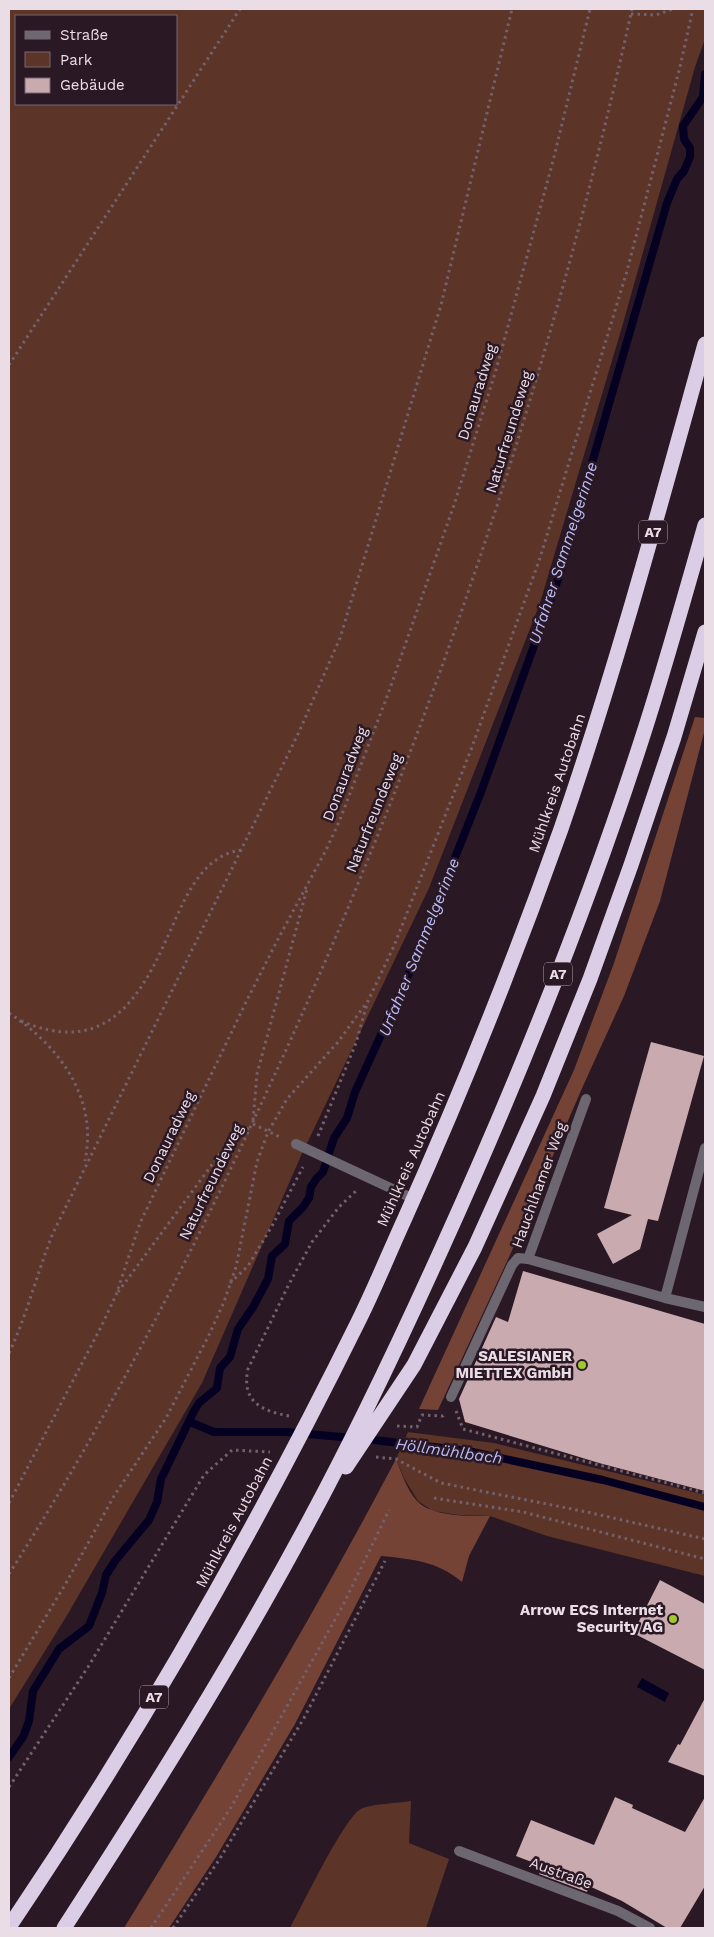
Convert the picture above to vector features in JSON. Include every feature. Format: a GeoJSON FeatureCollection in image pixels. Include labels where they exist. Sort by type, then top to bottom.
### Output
{"type":"FeatureCollection","features":[{"type":"Feature","properties":{"kind":"highway","name":"Mühlkreis Autobahn"},"geometry":{"type":"LineString","coordinates":[[9,1927],[50,1866],[196,1628],[282,1456],[318,1400],[359,1320],[414,1199],[489,1022],[561,828],[636,592],[705,344]]}},
{"type":"Feature","properties":{"kind":"highway","name":"A7"},"geometry":{"type":"LineString","coordinates":[[335,1477],[394,1354],[498,1123],[569,946],[616,817],[646,726],[705,525]]}},
{"type":"Feature","properties":{"kind":"highway"},"geometry":{"type":"LineString","coordinates":[[64,1928],[158,1782],[243,1639],[335,1477],[389,1404],[414,1365],[471,1255],[543,1096],[590,979],[632,865],[674,737],[705,632]]}},
{"type":"Feature","properties":{"kind":"street","name":"Hauchlhamer Weg"},"geometry":{"type":"LineString","coordinates":[[586,1099],[528,1259],[665,1298],[705,1306]]}},
{"type":"Feature","properties":{"kind":"street"},"geometry":{"type":"LineString","coordinates":[[296,1144],[414,1199]]}},
{"type":"Feature","properties":{"kind":"street"},"geometry":{"type":"LineString","coordinates":[[665,1298],[705,1148]]}},
{"type":"Feature","properties":{"kind":"street"},"geometry":{"type":"LineString","coordinates":[[451,1397],[512,1265],[518,1258],[528,1259]]}},
{"type":"Feature","properties":{"kind":"street","name":"Austraße"},"geometry":{"type":"LineString","coordinates":[[459,1851],[618,1911],[650,1928]]}},
{"type":"Feature","properties":{"kind":"path"},"geometry":{"type":"LineString","coordinates":[[178,105],[240,9]]}},
{"type":"Feature","properties":{"kind":"path"},"geometry":{"type":"LineString","coordinates":[[9,1353],[19,1333],[38,1271],[53,1233],[84,1166],[242,850],[299,732],[340,638],[441,305],[512,9]]}},
{"type":"Feature","properties":{"kind":"path","name":"Donauradweg"},"geometry":{"type":"LineString","coordinates":[[9,1503],[85,1359],[116,1295],[140,1224],[246,1002],[339,822],[381,712],[454,505],[496,370],[553,161],[590,9]]}},
{"type":"Feature","properties":{"kind":"path","name":"Naturfreundeweg"},"geometry":{"type":"LineString","coordinates":[[9,1574],[36,1531],[146,1337],[253,1124],[371,854],[418,731],[480,556],[539,373],[573,252],[632,9]]}},
{"type":"Feature","properties":{"kind":"path"},"geometry":{"type":"LineString","coordinates":[[631,14],[656,15],[673,9]]}},
{"type":"Feature","properties":{"kind":"path"},"geometry":{"type":"LineString","coordinates":[[316,1140],[356,1042],[368,1002],[394,946],[469,757],[540,558],[627,270],[679,71],[693,9]]}},
{"type":"Feature","properties":{"kind":"path"},"geometry":{"type":"LineString","coordinates":[[9,365],[178,105]]}},
{"type":"Feature","properties":{"kind":"path"},"geometry":{"type":"LineString","coordinates":[[21,1021],[46,1030],[72,1032],[93,1029],[112,1020],[120,1013],[142,985],[158,957],[187,896],[203,871],[211,863],[224,855],[242,850]]}},
{"type":"Feature","properties":{"kind":"path"},"geometry":{"type":"LineString","coordinates":[[116,1295],[222,1151],[253,1124],[257,1074],[309,883]]}},
{"type":"Feature","properties":{"kind":"path"},"geometry":{"type":"LineString","coordinates":[[9,1678],[66,1583],[114,1496],[166,1418],[198,1357],[224,1302],[230,1284],[242,1242],[257,1162],[268,1132],[288,1099],[338,1042],[368,1002]]}},
{"type":"Feature","properties":{"kind":"path"},"geometry":{"type":"LineString","coordinates":[[9,1013],[21,1021],[53,1051],[76,1082],[85,1113],[87,1149],[84,1166]]}},
{"type":"Feature","properties":{"kind":"path"},"geometry":{"type":"LineString","coordinates":[[253,1124],[296,1144]]}},
{"type":"Feature","properties":{"kind":"path"},"geometry":{"type":"LineString","coordinates":[[230,1284],[248,1266],[305,1164]]}},
{"type":"Feature","properties":{"kind":"path"},"geometry":{"type":"LineString","coordinates":[[272,1413],[261,1408],[253,1401],[246,1379],[248,1369],[289,1284],[312,1242],[356,1191],[364,1176]]}},
{"type":"Feature","properties":{"kind":"path"},"geometry":{"type":"LineString","coordinates":[[451,1397],[463,1429],[705,1493]]}},
{"type":"Feature","properties":{"kind":"path"},"geometry":{"type":"LineString","coordinates":[[417,1427],[422,1415],[443,1416],[444,1412]]}},
{"type":"Feature","properties":{"kind":"path"},"geometry":{"type":"LineString","coordinates":[[9,1787],[88,1667],[204,1475],[232,1450],[282,1456]]}},
{"type":"Feature","properties":{"kind":"path"},"geometry":{"type":"LineString","coordinates":[[366,1457],[396,1458],[441,1483],[587,1512],[705,1539]]}},
{"type":"Feature","properties":{"kind":"path"},"geometry":{"type":"LineString","coordinates":[[434,1498],[523,1512],[705,1559]]}},
{"type":"Feature","properties":{"kind":"path"},"geometry":{"type":"LineString","coordinates":[[152,1928],[230,1810],[343,1604],[389,1510]]}},
{"type":"Feature","properties":{"kind":"path"},"geometry":{"type":"LineString","coordinates":[[173,1928],[219,1860],[304,1718],[385,1561]]}},
{"type":"Feature","properties":{"kind":"green space"},"geometry":{"type":"Polygon","coordinates":[[[9,9],[705,9],[705,39],[695,67],[622,327],[540,603],[429,888],[300,1158],[202,1383],[66,1617],[9,1709],[9,9]]]}},
{"type":"Feature","properties":{"kind":"green space"},"geometry":{"type":"Polygon","coordinates":[[[408,1432],[494,1443],[705,1495],[705,1576],[547,1536],[490,1516],[459,1515],[433,1511],[418,1501],[404,1478],[396,1459],[408,1432]]]}},
{"type":"Feature","properties":{"kind":"green space"},"geometry":{"type":"Polygon","coordinates":[[[411,1801],[409,1843],[449,1859],[426,1928],[290,1928],[334,1844],[354,1815],[366,1807],[411,1801]]]}},
{"type":"Feature","properties":{"kind":"shaded area"},"geometry":{"type":"Polygon","coordinates":[[[695,717],[705,718],[705,729],[660,901],[624,996],[510,1255],[438,1410],[419,1409],[574,1070],[614,963],[695,717]]]}},
{"type":"Feature","properties":{"kind":"shaded area"},"geometry":{"type":"Polygon","coordinates":[[[396,1459],[410,1492],[424,1506],[441,1513],[490,1516],[469,1556],[462,1582],[434,1565],[414,1560],[381,1556],[295,1724],[216,1857],[169,1928],[124,1928],[264,1696],[396,1459]]]}},
{"type":"Feature","properties":{"kind":"shaded area"},"geometry":{"type":"Polygon","coordinates":[[[642,1678],[669,1693],[665,1702],[637,1687],[642,1678]]]}},
{"type":"Feature","properties":{"kind":"building"},"geometry":{"type":"Polygon","coordinates":[[[651,1042],[704,1056],[658,1221],[648,1219],[640,1249],[613,1264],[597,1234],[632,1215],[604,1208],[651,1042]]]}},
{"type":"Feature","properties":{"kind":"building","name":"SALESIANER MIETTEX GmbH"},"geometry":{"type":"Polygon","coordinates":[[[523,1271],[705,1324],[705,1491],[599,1463],[465,1422],[459,1399],[496,1317],[508,1322],[523,1271]]]}},
{"type":"Feature","properties":{"kind":"building","name":"Arrow ECS Internet Security AG"},"geometry":{"type":"Polygon","coordinates":[[[660,1580],[705,1604],[705,1670],[633,1633],[660,1580]]]}},
{"type":"Feature","properties":{"kind":"building"},"geometry":{"type":"Polygon","coordinates":[[[705,1698],[705,1776],[668,1762],[678,1744],[680,1745],[705,1698]]]}},
{"type":"Feature","properties":{"kind":"building"},"geometry":{"type":"Polygon","coordinates":[[[615,1797],[633,1805],[632,1808],[685,1832],[705,1797],[705,1886],[680,1928],[667,1928],[622,1901],[589,1886],[587,1892],[539,1874],[542,1866],[516,1856],[531,1820],[594,1845],[615,1797]]]}},
{"type":"Feature","properties":{"kind":"waterway","name":"Urfahrer Sammelgerinne"},"geometry":{"type":"LineString","coordinates":[[9,1757],[23,1737],[29,1721],[33,1691],[59,1649],[89,1626],[102,1593],[106,1575],[115,1561],[149,1520],[157,1502],[161,1479],[194,1411],[199,1403],[217,1388],[220,1368],[230,1357],[238,1329],[253,1307],[268,1279],[272,1256],[285,1244],[289,1221],[303,1207],[309,1198],[311,1187],[323,1172],[334,1138],[347,1118],[355,1092],[410,971],[481,792],[560,574],[667,203],[677,179],[684,171],[690,157],[690,148],[684,139],[683,126],[703,97],[705,74]]}},
{"type":"Feature","properties":{"kind":"waterway","name":"Höllmühlbach"},"geometry":{"type":"LineString","coordinates":[[190,1422],[214,1432],[286,1432],[353,1438]]}},
{"type":"Feature","properties":{"kind":"waterway","name":"Höllmühlbach"},"geometry":{"type":"LineString","coordinates":[[365,1439],[468,1451],[603,1480],[705,1507]]}},
{"type":"Feature","properties":{"kind":"place","name":"SALESIANER MIETTEX GmbH"},"geometry":{"type":"Point","coordinates":[582,1365]}},
{"type":"Feature","properties":{"kind":"place","name":"Arrow ECS Internet Security AG"},"geometry":{"type":"Point","coordinates":[673,1619]}}]}
